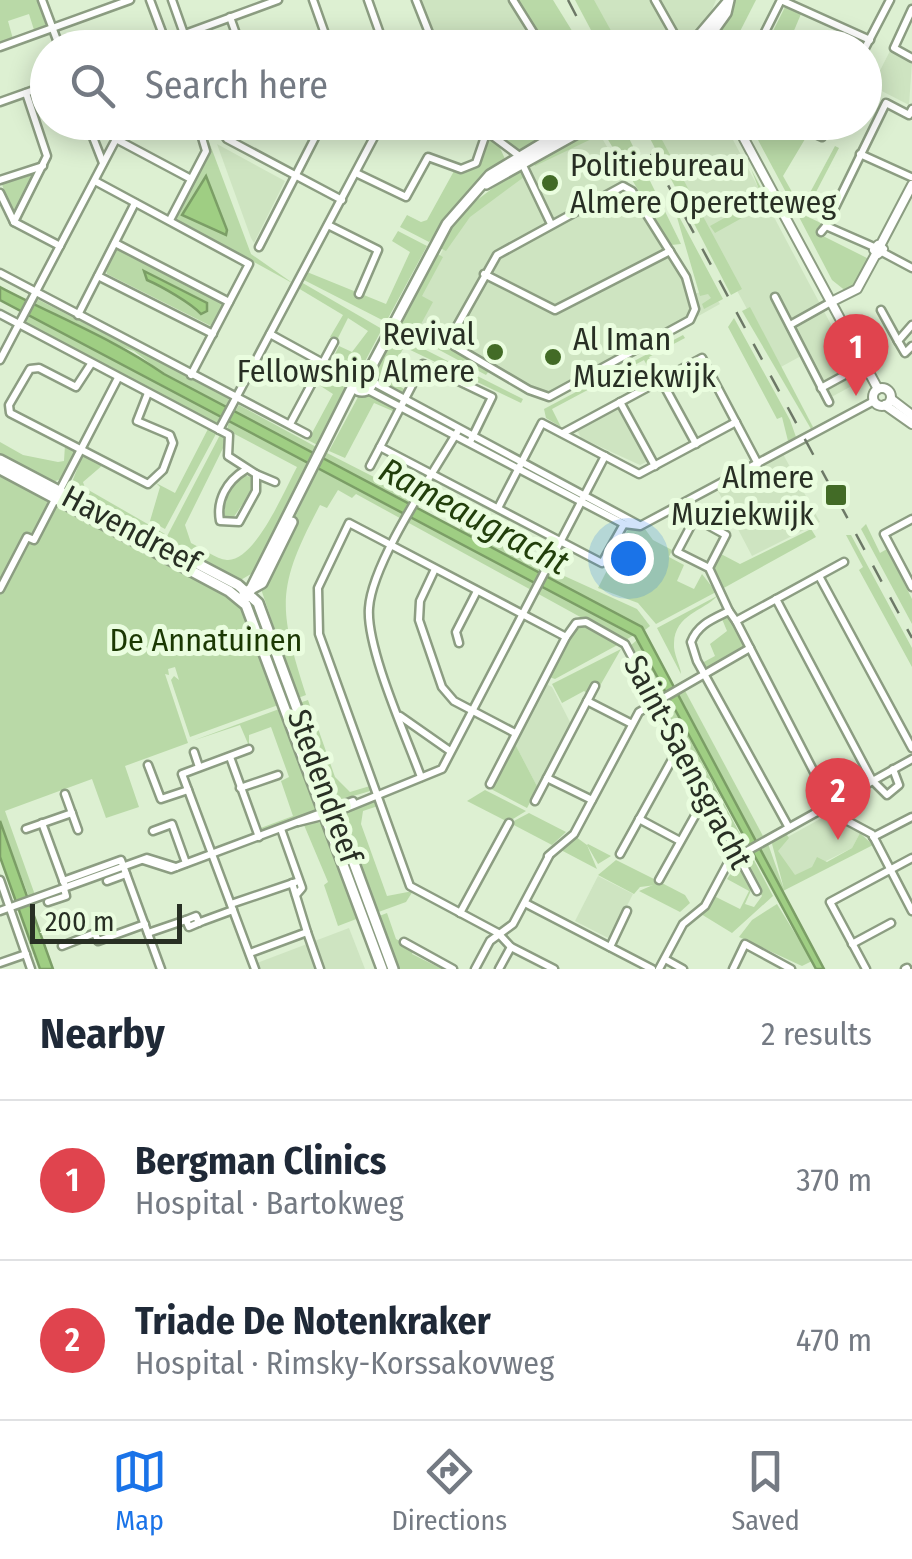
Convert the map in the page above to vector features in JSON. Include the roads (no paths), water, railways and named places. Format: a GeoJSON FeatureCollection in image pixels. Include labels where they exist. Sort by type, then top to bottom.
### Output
{"type":"FeatureCollection","features":[{"type":"Feature","properties":{"kind":"main road"},"geometry":{"type":"LineString","coordinates":[[704,30],[729,0]]}},
{"type":"Feature","properties":{"kind":"main road"},"geometry":{"type":"LineString","coordinates":[[246,605],[254,586],[284,544],[298,501],[435,241],[479,187],[550,140]]}},
{"type":"Feature","properties":{"kind":"main road"},"geometry":{"type":"LineString","coordinates":[[517,161],[561,140]]}},
{"type":"Feature","properties":{"kind":"main road","name":"Havendreef"},"geometry":{"type":"LineString","coordinates":[[0,460],[235,588]]}},
{"type":"Feature","properties":{"kind":"main road","name":"Havendreef"},"geometry":{"type":"LineString","coordinates":[[0,470],[57,494]]}},
{"type":"Feature","properties":{"kind":"main road"},"geometry":{"type":"LineString","coordinates":[[235,588],[254,586]]}},
{"type":"Feature","properties":{"kind":"main road"},"geometry":{"type":"LineString","coordinates":[[235,588],[254,586]]}},
{"type":"Feature","properties":{"kind":"main road","name":"Stedendreef"},"geometry":{"type":"LineString","coordinates":[[254,586],[292,712],[365,911],[366,931],[382,969]]}},
{"type":"Feature","properties":{"kind":"main road","name":"Stedendreef"},"geometry":{"type":"LineString","coordinates":[[235,588],[288,698]]}},
{"type":"Feature","properties":{"kind":"main road","name":"Stedendreef"},"geometry":{"type":"LineString","coordinates":[[365,911],[374,922],[393,969]]}},
{"type":"Feature","properties":{"kind":"street"},"geometry":{"type":"LineString","coordinates":[[42,0],[52,28]]}},
{"type":"Feature","properties":{"kind":"street"},"geometry":{"type":"LineString","coordinates":[[47,30],[130,0]]}},
{"type":"Feature","properties":{"kind":"street"},"geometry":{"type":"LineString","coordinates":[[150,0],[161,30]]}},
{"type":"Feature","properties":{"kind":"street"},"geometry":{"type":"LineString","coordinates":[[172,0],[183,30]]}},
{"type":"Feature","properties":{"kind":"street"},"geometry":{"type":"LineString","coordinates":[[196,30],[278,0]]}},
{"type":"Feature","properties":{"kind":"street"},"geometry":{"type":"LineString","coordinates":[[313,0],[324,30]]}},
{"type":"Feature","properties":{"kind":"street"},"geometry":{"type":"LineString","coordinates":[[368,0],[379,30]]}},
{"type":"Feature","properties":{"kind":"street"},"geometry":{"type":"LineString","coordinates":[[416,0],[427,30]]}},
{"type":"Feature","properties":{"kind":"street"},"geometry":{"type":"LineString","coordinates":[[513,0],[532,30]]}},
{"type":"Feature","properties":{"kind":"street"},"geometry":{"type":"LineString","coordinates":[[656,0],[672,30]]}},
{"type":"Feature","properties":{"kind":"street"},"geometry":{"type":"LineString","coordinates":[[768,30],[782,0],[848,30]]}},
{"type":"Feature","properties":{"kind":"street"},"geometry":{"type":"LineString","coordinates":[[875,30],[890,0]]}},
{"type":"Feature","properties":{"kind":"street"},"geometry":{"type":"LineString","coordinates":[[912,9],[894,48],[912,58]]}},
{"type":"Feature","properties":{"kind":"street"},"geometry":{"type":"LineString","coordinates":[[230,17],[235,30]]}},
{"type":"Feature","properties":{"kind":"street"},"geometry":{"type":"LineString","coordinates":[[0,47],[30,36]]}},
{"type":"Feature","properties":{"kind":"street"},"geometry":{"type":"LineString","coordinates":[[0,102],[30,91]]}},
{"type":"Feature","properties":{"kind":"street"},"geometry":{"type":"LineString","coordinates":[[26,93],[30,105]]}},
{"type":"Feature","properties":{"kind":"street"},"geometry":{"type":"LineString","coordinates":[[882,111],[886,103],[909,115],[912,109]]}},
{"type":"Feature","properties":{"kind":"street"},"geometry":{"type":"LineString","coordinates":[[14,222],[44,166],[47,156],[42,140]]}},
{"type":"Feature","properties":{"kind":"street"},"geometry":{"type":"LineString","coordinates":[[94,140],[103,164]]}},
{"type":"Feature","properties":{"kind":"street"},"geometry":{"type":"LineString","coordinates":[[1,354],[115,140]]}},
{"type":"Feature","properties":{"kind":"street"},"geometry":{"type":"LineString","coordinates":[[118,140],[191,178]]}},
{"type":"Feature","properties":{"kind":"street"},"geometry":{"type":"LineString","coordinates":[[170,220],[206,148],[203,140]]}},
{"type":"Feature","properties":{"kind":"street"},"geometry":{"type":"LineString","coordinates":[[227,140],[342,200]]}},
{"type":"Feature","properties":{"kind":"street"},"geometry":{"type":"LineString","coordinates":[[259,248],[314,140]]}},
{"type":"Feature","properties":{"kind":"street"},"geometry":{"type":"LineString","coordinates":[[219,430],[373,140]]}},
{"type":"Feature","properties":{"kind":"street"},"geometry":{"type":"LineString","coordinates":[[356,172],[406,197],[428,157],[462,169],[476,162],[483,140]]}},
{"type":"Feature","properties":{"kind":"street"},"geometry":{"type":"LineString","coordinates":[[501,140],[528,179],[550,224]]}},
{"type":"Feature","properties":{"kind":"street"},"geometry":{"type":"LineString","coordinates":[[744,140],[878,389],[874,401]]}},
{"type":"Feature","properties":{"kind":"street"},"geometry":{"type":"LineString","coordinates":[[867,140],[823,229],[912,268]]}},
{"type":"Feature","properties":{"kind":"street"},"geometry":{"type":"LineString","coordinates":[[790,325],[857,288],[912,180],[860,154]]}},
{"type":"Feature","properties":{"kind":"street"},"geometry":{"type":"LineString","coordinates":[[0,180],[44,166]]}},
{"type":"Feature","properties":{"kind":"street"},"geometry":{"type":"LineString","coordinates":[[94,180],[249,264],[191,375]]}},
{"type":"Feature","properties":{"kind":"street"},"geometry":{"type":"LineString","coordinates":[[623,186],[632,191],[670,251],[686,278],[695,310],[690,320],[549,397],[454,346],[452,335],[484,274],[502,250],[623,186]]}},
{"type":"Feature","properties":{"kind":"street"},"geometry":{"type":"LineString","coordinates":[[0,193],[14,222],[60,246]]}},
{"type":"Feature","properties":{"kind":"street"},"geometry":{"type":"LineString","coordinates":[[78,315],[136,203]]}},
{"type":"Feature","properties":{"kind":"street"},"geometry":{"type":"LineString","coordinates":[[328,225],[378,250],[359,294]]}},
{"type":"Feature","properties":{"kind":"street"},"geometry":{"type":"LineString","coordinates":[[115,243],[230,302]]}},
{"type":"Feature","properties":{"kind":"street"},"geometry":{"type":"LineString","coordinates":[[484,274],[555,310],[670,251]]}},
{"type":"Feature","properties":{"kind":"street"},"geometry":{"type":"LineString","coordinates":[[0,273],[307,434]]}},
{"type":"Feature","properties":{"kind":"street"},"geometry":{"type":"LineString","coordinates":[[98,276],[212,334]]}},
{"type":"Feature","properties":{"kind":"street"},"geometry":{"type":"LineString","coordinates":[[776,297],[829,402]]}},
{"type":"Feature","properties":{"kind":"street"},"geometry":{"type":"LineString","coordinates":[[880,310],[905,353],[912,346]]}},
{"type":"Feature","properties":{"kind":"street"},"geometry":{"type":"LineString","coordinates":[[0,314],[21,320],[91,364],[219,430],[230,438],[228,456],[246,470],[276,482]]}},
{"type":"Feature","properties":{"kind":"street"},"geometry":{"type":"LineString","coordinates":[[898,340],[912,325]]}},
{"type":"Feature","properties":{"kind":"street"},"geometry":{"type":"LineString","coordinates":[[270,334],[640,526]]}},
{"type":"Feature","properties":{"kind":"street"},"geometry":{"type":"LineString","coordinates":[[290,424],[334,342]]}},
{"type":"Feature","properties":{"kind":"street"},"geometry":{"type":"LineString","coordinates":[[562,434],[702,358],[758,464]]}},
{"type":"Feature","properties":{"kind":"street"},"geometry":{"type":"LineString","coordinates":[[370,466],[426,362],[488,394],[492,400],[471,439]]}},
{"type":"Feature","properties":{"kind":"street"},"geometry":{"type":"LineString","coordinates":[[91,364],[76,387],[38,368],[30,369],[10,405],[10,414],[82,448],[130,478],[152,482],[163,470],[173,444],[170,436],[137,420],[148,393]]}},
{"type":"Feature","properties":{"kind":"street"},"geometry":{"type":"LineString","coordinates":[[822,388],[865,364]]}},
{"type":"Feature","properties":{"kind":"street"},"geometry":{"type":"LineString","coordinates":[[0,589],[27,536],[34,540],[40,530],[118,378]]}},
{"type":"Feature","properties":{"kind":"street"},"geometry":{"type":"LineString","coordinates":[[661,380],[696,444]]}},
{"type":"Feature","properties":{"kind":"street"},"geometry":{"type":"LineString","coordinates":[[878,389],[888,390],[888,402],[912,424]]}},
{"type":"Feature","properties":{"kind":"street"},"geometry":{"type":"LineString","coordinates":[[583,498],[624,524],[640,526],[874,401],[888,402],[912,416]]}},
{"type":"Feature","properties":{"kind":"street"},"geometry":{"type":"LineString","coordinates":[[620,402],[654,466]]}},
{"type":"Feature","properties":{"kind":"street"},"geometry":{"type":"LineString","coordinates":[[498,508],[542,423],[639,474],[736,422]]}},
{"type":"Feature","properties":{"kind":"street"},"geometry":{"type":"LineString","coordinates":[[421,777],[372,635],[368,608],[374,584],[404,524],[457,432]]}},
{"type":"Feature","properties":{"kind":"street"},"geometry":{"type":"LineString","coordinates":[[380,447],[602,563],[624,524]]}},
{"type":"Feature","properties":{"kind":"street"},"geometry":{"type":"LineString","coordinates":[[107,881],[143,860],[165,869],[186,863],[442,769],[605,456]]}},
{"type":"Feature","properties":{"kind":"street"},"geometry":{"type":"LineString","coordinates":[[246,470],[224,489],[218,509],[220,521],[226,524],[239,522],[248,508],[256,474]]}},
{"type":"Feature","properties":{"kind":"street"},"geometry":{"type":"LineString","coordinates":[[687,503],[695,518],[726,535],[709,568]]}},
{"type":"Feature","properties":{"kind":"street"},"geometry":{"type":"LineString","coordinates":[[695,518],[678,552],[709,568],[830,803],[842,818],[875,841],[912,911]]}},
{"type":"Feature","properties":{"kind":"street"},"geometry":{"type":"LineString","coordinates":[[912,519],[884,534],[912,587]]}},
{"type":"Feature","properties":{"kind":"street"},"geometry":{"type":"LineString","coordinates":[[490,784],[566,637],[349,523],[326,567],[315,611],[326,658],[410,886],[498,933],[540,966],[554,969]]}},
{"type":"Feature","properties":{"kind":"street"},"geometry":{"type":"LineString","coordinates":[[736,621],[844,562]]}},
{"type":"Feature","properties":{"kind":"street"},"geometry":{"type":"LineString","coordinates":[[436,568],[420,601],[421,629],[446,693],[515,734]]}},
{"type":"Feature","properties":{"kind":"street"},"geometry":{"type":"LineString","coordinates":[[819,576],[912,748]]}},
{"type":"Feature","properties":{"kind":"street"},"geometry":{"type":"LineString","coordinates":[[459,643],[456,632],[477,591]]}},
{"type":"Feature","properties":{"kind":"street"},"geometry":{"type":"LineString","coordinates":[[776,599],[882,793],[894,794],[899,782],[893,770]]}},
{"type":"Feature","properties":{"kind":"street"},"geometry":{"type":"LineString","coordinates":[[729,611],[694,634],[690,646],[788,826]]}},
{"type":"Feature","properties":{"kind":"street","name":"Saint-Saensgracht"},"geometry":{"type":"LineString","coordinates":[[566,637],[581,621],[625,644],[706,796],[741,852],[757,891]]}},
{"type":"Feature","properties":{"kind":"street"},"geometry":{"type":"LineString","coordinates":[[474,969],[498,933],[513,924],[553,846],[577,827],[632,724],[657,700],[750,648]]}},
{"type":"Feature","properties":{"kind":"street"},"geometry":{"type":"LineString","coordinates":[[534,802],[595,686]]}},
{"type":"Feature","properties":{"kind":"street"},"geometry":{"type":"LineString","coordinates":[[587,701],[632,724]]}},
{"type":"Feature","properties":{"kind":"street"},"geometry":{"type":"LineString","coordinates":[[399,715],[451,751]]}},
{"type":"Feature","properties":{"kind":"street"},"geometry":{"type":"LineString","coordinates":[[620,854],[679,747]]}},
{"type":"Feature","properties":{"kind":"street"},"geometry":{"type":"LineString","coordinates":[[250,749],[182,774],[255,969]]}},
{"type":"Feature","properties":{"kind":"street"},"geometry":{"type":"LineString","coordinates":[[194,752],[200,767]]}},
{"type":"Feature","properties":{"kind":"street"},"geometry":{"type":"LineString","coordinates":[[230,757],[258,837]]}},
{"type":"Feature","properties":{"kind":"street"},"geometry":{"type":"LineString","coordinates":[[660,969],[683,924],[705,906],[741,852],[912,759]]}},
{"type":"Feature","properties":{"kind":"street"},"geometry":{"type":"LineString","coordinates":[[148,765],[161,799],[188,790]]}},
{"type":"Feature","properties":{"kind":"street"},"geometry":{"type":"LineString","coordinates":[[240,788],[278,775]]}},
{"type":"Feature","properties":{"kind":"street"},"geometry":{"type":"LineString","coordinates":[[547,778],[592,800]]}},
{"type":"Feature","properties":{"kind":"street"},"geometry":{"type":"LineString","coordinates":[[65,794],[78,830]]}},
{"type":"Feature","properties":{"kind":"street"},"geometry":{"type":"LineString","coordinates":[[659,880],[706,796]]}},
{"type":"Feature","properties":{"kind":"street"},"geometry":{"type":"LineString","coordinates":[[26,829],[72,812]]}},
{"type":"Feature","properties":{"kind":"street"},"geometry":{"type":"LineString","coordinates":[[875,841],[912,817]]}},
{"type":"Feature","properties":{"kind":"street"},"geometry":{"type":"LineString","coordinates":[[638,819],[680,840]]}},
{"type":"Feature","properties":{"kind":"street"},"geometry":{"type":"LineString","coordinates":[[460,912],[508,823]]}},
{"type":"Feature","properties":{"kind":"street"},"geometry":{"type":"LineString","coordinates":[[42,824],[66,896],[48,902]]}},
{"type":"Feature","properties":{"kind":"street"},"geometry":{"type":"LineString","coordinates":[[154,830],[172,824],[186,863]]}},
{"type":"Feature","properties":{"kind":"street"},"geometry":{"type":"LineString","coordinates":[[281,829],[296,882],[296,896],[320,969]]}},
{"type":"Feature","properties":{"kind":"street"},"geometry":{"type":"LineString","coordinates":[[866,969],[830,902],[912,858]]}},
{"type":"Feature","properties":{"kind":"street"},"geometry":{"type":"LineString","coordinates":[[0,911],[118,860],[161,969]]}},
{"type":"Feature","properties":{"kind":"street"},"geometry":{"type":"LineString","coordinates":[[0,880],[31,969]]}},
{"type":"Feature","properties":{"kind":"street"},"geometry":{"type":"LineString","coordinates":[[148,933],[196,916],[199,923],[296,882]]}},
{"type":"Feature","properties":{"kind":"street"},"geometry":{"type":"LineString","coordinates":[[524,903],[652,969]]}},
{"type":"Feature","properties":{"kind":"street"},"geometry":{"type":"LineString","coordinates":[[610,947],[627,912]]}},
{"type":"Feature","properties":{"kind":"street"},"geometry":{"type":"LineString","coordinates":[[852,944],[892,923]]}},
{"type":"Feature","properties":{"kind":"street"},"geometry":{"type":"LineString","coordinates":[[62,946],[96,933],[98,941],[144,924]]}},
{"type":"Feature","properties":{"kind":"street"},"geometry":{"type":"LineString","coordinates":[[250,952],[307,932]]}},
{"type":"Feature","properties":{"kind":"street"},"geometry":{"type":"LineString","coordinates":[[404,942],[453,969]]}},
{"type":"Feature","properties":{"kind":"street"},"geometry":{"type":"LineString","coordinates":[[733,969],[746,944],[791,969]]}},
{"type":"Feature","properties":{"kind":"street"},"geometry":{"type":"LineString","coordinates":[[499,969],[511,947]]}},
{"type":"Feature","properties":{"kind":"street"},"geometry":{"type":"LineString","coordinates":[[0,963],[26,954]]}},
{"type":"Feature","properties":{"kind":"street"},"geometry":{"type":"LineString","coordinates":[[665,960],[683,969]]}},
{"type":"Feature","properties":{"kind":"railway"},"geometry":{"type":"LineString","coordinates":[[568,0],[584,30]]}},
{"type":"Feature","properties":{"kind":"railway"},"geometry":{"type":"LineString","coordinates":[[644,140],[912,638]]}},
{"type":"Feature","properties":{"kind":"place","name":"Politiebureau Almere Operetteweg"},"geometry":{"type":"Point","coordinates":[550,183]}},
{"type":"Feature","properties":{"kind":"place","name":"Revival Fellowship Almere"},"geometry":{"type":"Point","coordinates":[495,352]}},
{"type":"Feature","properties":{"kind":"place","name":"Al Iman Muziekwijk"},"geometry":{"type":"Point","coordinates":[553,357]}},
{"type":"Feature","properties":{"kind":"place","name":"Bergman Clinics"},"geometry":{"type":"Point","coordinates":[856,396]}},
{"type":"Feature","properties":{"kind":"place","name":"Almere Muziekwijk"},"geometry":{"type":"Point","coordinates":[836,495]}},
{"type":"Feature","properties":{"kind":"place","name":"Triade De Notenkraker"},"geometry":{"type":"Point","coordinates":[838,840]}},
{"type":"Feature","properties":{"kind":"water label","name":"Rameaugracht"},"geometry":{"type":"Point","coordinates":[474,516]}},
{"type":"Feature","properties":{"kind":"park label","name":"De Annatuinen"},"geometry":{"type":"Point","coordinates":[206,640]}}]}
